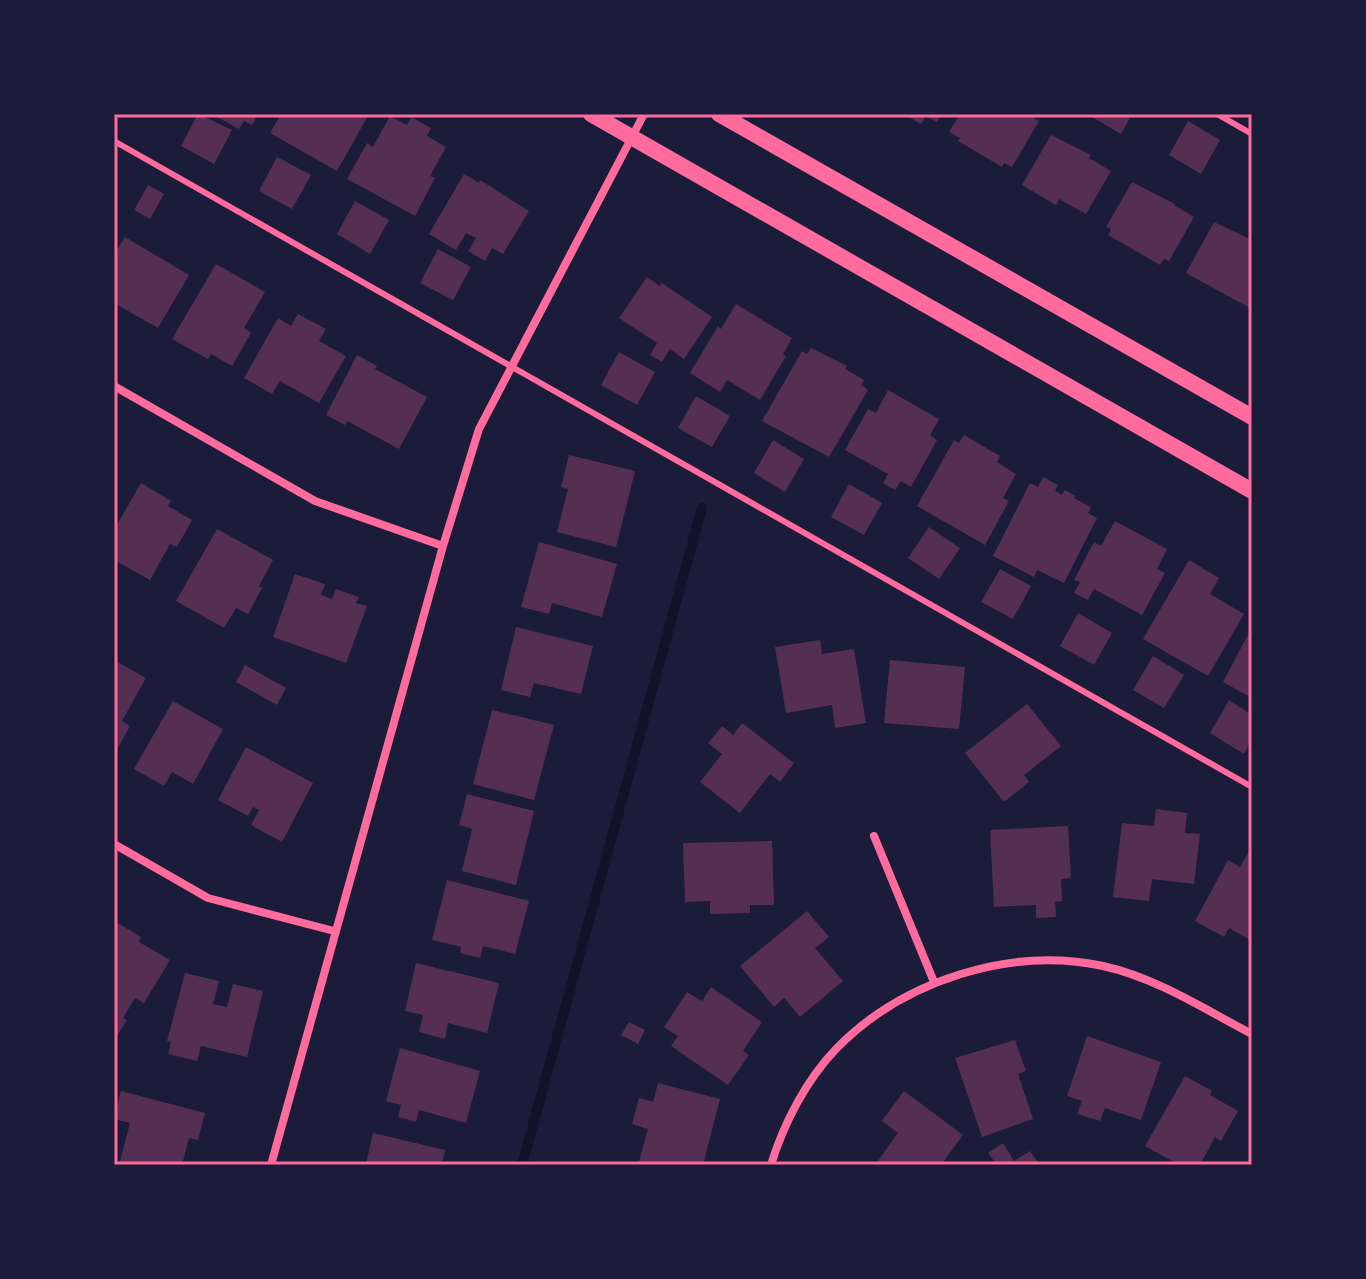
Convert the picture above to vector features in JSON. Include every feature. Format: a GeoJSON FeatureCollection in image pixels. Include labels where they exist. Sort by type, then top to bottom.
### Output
{"type":"FeatureCollection","features":[{"type":"Feature","properties":{"kind":"main road"},"geometry":{"type":"LineString","coordinates":[[591,114],[1252,491]]}},
{"type":"Feature","properties":{"kind":"main road"},"geometry":{"type":"LineString","coordinates":[[719,114],[1252,417]]}},
{"type":"Feature","properties":{"kind":"street"},"geometry":{"type":"LineString","coordinates":[[271,1165],[334,931],[479,429],[644,114]]}},
{"type":"Feature","properties":{"kind":"street"},"geometry":{"type":"LineString","coordinates":[[114,386],[315,501],[443,546]]}},
{"type":"Feature","properties":{"kind":"street"},"geometry":{"type":"LineString","coordinates":[[874,836],[934,982]]}},
{"type":"Feature","properties":{"kind":"street"},"geometry":{"type":"LineString","coordinates":[[114,844],[208,898],[334,931]]}},
{"type":"Feature","properties":{"kind":"street"},"geometry":{"type":"LineString","coordinates":[[771,1165],[778,1141],[804,1093],[835,1050],[871,1018],[934,982],[998,965],[1055,961],[1102,966],[1148,979],[1252,1034]]}},
{"type":"Feature","properties":{"kind":"lane"},"geometry":{"type":"LineString","coordinates":[[1217,114],[1252,134]]}},
{"type":"Feature","properties":{"kind":"lane"},"geometry":{"type":"LineString","coordinates":[[114,141],[1252,787]]}},
{"type":"Feature","properties":{"kind":"building"},"geometry":{"type":"Polygon","coordinates":[[[198,114],[232,130],[214,164],[181,146],[198,114]]]}},
{"type":"Feature","properties":{"kind":"building"},"geometry":{"type":"Polygon","coordinates":[[[218,114],[258,114],[252,125],[244,121],[239,129],[217,117],[218,114]]]}},
{"type":"Feature","properties":{"kind":"building"},"geometry":{"type":"Polygon","coordinates":[[[281,114],[369,114],[337,171],[270,133],[281,114]]]}},
{"type":"Feature","properties":{"kind":"building"},"geometry":{"type":"Polygon","coordinates":[[[904,114],[942,114],[937,122],[926,116],[921,124],[904,114]]]}},
{"type":"Feature","properties":{"kind":"building"},"geometry":{"type":"Polygon","coordinates":[[[960,114],[1037,114],[1034,118],[1039,121],[1012,167],[1004,163],[1002,167],[958,141],[960,138],[949,132],[960,114]]]}},
{"type":"Feature","properties":{"kind":"building"},"geometry":{"type":"Polygon","coordinates":[[[1087,114],[1132,114],[1121,134],[1087,114]]]}},
{"type":"Feature","properties":{"kind":"building"},"geometry":{"type":"Polygon","coordinates":[[[390,116],[407,125],[411,117],[431,128],[427,136],[446,147],[430,176],[435,178],[415,216],[347,179],[367,143],[373,147],[390,116]]]}},
{"type":"Feature","properties":{"kind":"building"},"geometry":{"type":"Polygon","coordinates":[[[1188,121],[1220,140],[1201,174],[1169,155],[1188,121]]]}},
{"type":"Feature","properties":{"kind":"building"},"geometry":{"type":"Polygon","coordinates":[[[1051,135],[1091,155],[1089,158],[1111,171],[1086,214],[1059,199],[1056,205],[1022,185],[1051,135]]]}},
{"type":"Feature","properties":{"kind":"building"},"geometry":{"type":"Polygon","coordinates":[[[277,157],[311,175],[292,209],[259,191],[277,157]]]}},
{"type":"Feature","properties":{"kind":"building"},"geometry":{"type":"Polygon","coordinates":[[[464,174],[479,183],[480,180],[529,211],[503,254],[492,248],[485,261],[468,251],[476,238],[466,233],[456,250],[429,234],[464,174]]]}},
{"type":"Feature","properties":{"kind":"building"},"geometry":{"type":"Polygon","coordinates":[[[1132,182],[1194,217],[1169,261],[1164,259],[1160,265],[1108,235],[1111,229],[1106,227],[1132,182]]]}},
{"type":"Feature","properties":{"kind":"building"},"geometry":{"type":"Polygon","coordinates":[[[148,185],[164,194],[150,219],[134,210],[148,185]]]}},
{"type":"Feature","properties":{"kind":"building"},"geometry":{"type":"Polygon","coordinates":[[[355,201],[389,220],[370,254],[337,234],[355,201]]]}},
{"type":"Feature","properties":{"kind":"building"},"geometry":{"type":"Polygon","coordinates":[[[1214,222],[1252,240],[1250,308],[1186,273],[1214,222]]]}},
{"type":"Feature","properties":{"kind":"building"},"geometry":{"type":"Polygon","coordinates":[[[125,237],[189,275],[158,328],[114,303],[114,255],[125,237]]]}},
{"type":"Feature","properties":{"kind":"building"},"geometry":{"type":"Polygon","coordinates":[[[438,249],[471,267],[453,300],[420,283],[438,249]]]}},
{"type":"Feature","properties":{"kind":"building"},"geometry":{"type":"Polygon","coordinates":[[[216,264],[265,292],[244,328],[251,333],[232,366],[211,354],[208,359],[172,339],[216,264]]]}},
{"type":"Feature","properties":{"kind":"building"},"geometry":{"type":"Polygon","coordinates":[[[647,277],[660,286],[662,283],[712,317],[684,359],[670,349],[662,362],[650,355],[657,343],[619,318],[647,277]]]}},
{"type":"Feature","properties":{"kind":"building"},"geometry":{"type":"Polygon","coordinates":[[[736,304],[792,338],[783,354],[786,356],[760,400],[727,380],[720,392],[690,373],[718,326],[721,329],[736,304]]]}},
{"type":"Feature","properties":{"kind":"building"},"geometry":{"type":"Polygon","coordinates":[[[298,314],[326,329],[319,341],[346,356],[319,403],[280,381],[272,394],[244,378],[278,318],[291,326],[298,314]]]}},
{"type":"Feature","properties":{"kind":"building"},"geometry":{"type":"Polygon","coordinates":[[[811,348],[847,366],[845,369],[864,380],[861,385],[868,390],[829,457],[762,421],[802,351],[807,354],[811,348]]]}},
{"type":"Feature","properties":{"kind":"building"},"geometry":{"type":"Polygon","coordinates":[[[619,352],[655,372],[637,405],[601,385],[619,352]]]}},
{"type":"Feature","properties":{"kind":"building"},"geometry":{"type":"Polygon","coordinates":[[[357,355],[377,366],[375,369],[427,397],[399,449],[347,421],[345,425],[326,415],[357,355]]]}},
{"type":"Feature","properties":{"kind":"building"},"geometry":{"type":"Polygon","coordinates":[[[888,390],[939,419],[930,435],[937,440],[911,487],[901,481],[895,490],[883,483],[888,474],[845,450],[868,409],[876,413],[888,390]]]}},
{"type":"Feature","properties":{"kind":"building"},"geometry":{"type":"Polygon","coordinates":[[[696,396],[730,416],[712,447],[678,428],[696,396]]]}},
{"type":"Feature","properties":{"kind":"building"},"geometry":{"type":"Polygon","coordinates":[[[964,435],[1000,456],[997,462],[1016,474],[1003,498],[1009,501],[985,545],[917,506],[954,440],[959,443],[964,435]]]}},
{"type":"Feature","properties":{"kind":"building"},"geometry":{"type":"Polygon","coordinates":[[[773,440],[804,459],[785,492],[754,473],[773,440]]]}},
{"type":"Feature","properties":{"kind":"building"},"geometry":{"type":"Polygon","coordinates":[[[569,455],[635,471],[616,547],[557,532],[568,489],[561,487],[569,455]]]}},
{"type":"Feature","properties":{"kind":"building"},"geometry":{"type":"Polygon","coordinates":[[[1043,477],[1058,485],[1055,491],[1062,495],[1065,490],[1091,507],[1088,513],[1097,518],[1064,583],[1037,570],[1034,577],[993,556],[1030,483],[1038,487],[1043,477]]]}},
{"type":"Feature","properties":{"kind":"building"},"geometry":{"type":"Polygon","coordinates":[[[141,483],[171,501],[168,506],[192,520],[177,547],[170,544],[150,580],[114,560],[114,530],[141,483]]]}},
{"type":"Feature","properties":{"kind":"building"},"geometry":{"type":"Polygon","coordinates":[[[849,484],[882,503],[864,535],[831,517],[849,484]]]}},
{"type":"Feature","properties":{"kind":"building"},"geometry":{"type":"Polygon","coordinates":[[[1115,521],[1167,549],[1157,569],[1165,573],[1142,615],[1094,589],[1088,600],[1074,593],[1080,582],[1074,580],[1094,542],[1101,546],[1115,521]]]}},
{"type":"Feature","properties":{"kind":"building"},"geometry":{"type":"Polygon","coordinates":[[[929,527],[960,548],[939,579],[908,558],[929,527]]]}},
{"type":"Feature","properties":{"kind":"building"},"geometry":{"type":"Polygon","coordinates":[[[217,529],[273,560],[248,614],[236,608],[224,628],[176,601],[217,529]]]}},
{"type":"Feature","properties":{"kind":"building"},"geometry":{"type":"Polygon","coordinates":[[[539,542],[617,564],[602,617],[552,603],[549,614],[521,607],[539,542]]]}},
{"type":"Feature","properties":{"kind":"building"},"geometry":{"type":"Polygon","coordinates":[[[1189,560],[1219,578],[1210,594],[1244,614],[1208,676],[1143,639],[1189,560]]]}},
{"type":"Feature","properties":{"kind":"building"},"geometry":{"type":"Polygon","coordinates":[[[1000,569],[1031,586],[1013,619],[981,602],[1000,569]]]}},
{"type":"Feature","properties":{"kind":"building"},"geometry":{"type":"Polygon","coordinates":[[[295,574],[325,584],[321,595],[332,599],[336,589],[359,597],[356,603],[367,606],[346,663],[273,637],[295,574]]]}},
{"type":"Feature","properties":{"kind":"building"},"geometry":{"type":"Polygon","coordinates":[[[1078,613],[1112,633],[1094,665],[1060,646],[1078,613]]]}},
{"type":"Feature","properties":{"kind":"building"},"geometry":{"type":"Polygon","coordinates":[[[516,627],[593,646],[581,694],[534,683],[530,697],[501,690],[516,627]]]}},
{"type":"Feature","properties":{"kind":"building"},"geometry":{"type":"Polygon","coordinates":[[[1252,627],[1252,698],[1223,682],[1252,627]]]}},
{"type":"Feature","properties":{"kind":"building"},"geometry":{"type":"Polygon","coordinates":[[[820,640],[822,654],[854,649],[866,723],[835,728],[832,705],[786,713],[775,647],[820,640]]]}},
{"type":"Feature","properties":{"kind":"building"},"geometry":{"type":"Polygon","coordinates":[[[1153,656],[1184,675],[1164,708],[1133,690],[1153,656]]]}},
{"type":"Feature","properties":{"kind":"building"},"geometry":{"type":"Polygon","coordinates":[[[114,660],[146,678],[122,721],[130,726],[114,755],[114,660]]]}},
{"type":"Feature","properties":{"kind":"building"},"geometry":{"type":"Polygon","coordinates":[[[890,660],[965,667],[959,729],[884,723],[890,660]]]}},
{"type":"Feature","properties":{"kind":"building"},"geometry":{"type":"Polygon","coordinates":[[[245,665],[286,688],[277,705],[236,682],[245,665]]]}},
{"type":"Feature","properties":{"kind":"building"},"geometry":{"type":"Polygon","coordinates":[[[1229,700],[1252,715],[1252,739],[1244,754],[1210,733],[1229,700]]]}},
{"type":"Feature","properties":{"kind":"building"},"geometry":{"type":"Polygon","coordinates":[[[173,701],[223,729],[193,784],[172,772],[164,786],[134,769],[173,701]]]}},
{"type":"Feature","properties":{"kind":"building"},"geometry":{"type":"Polygon","coordinates":[[[1027,704],[1061,746],[1024,775],[1029,782],[1004,802],[965,753],[1027,704]]]}},
{"type":"Feature","properties":{"kind":"building"},"geometry":{"type":"Polygon","coordinates":[[[492,710],[554,725],[534,800],[473,784],[492,710]]]}},
{"type":"Feature","properties":{"kind":"building"},"geometry":{"type":"Polygon","coordinates":[[[742,723],[794,763],[780,782],[770,774],[740,813],[700,782],[722,754],[708,743],[722,726],[733,735],[742,723]]]}},
{"type":"Feature","properties":{"kind":"building"},"geometry":{"type":"Polygon","coordinates":[[[246,747],[313,783],[282,842],[251,825],[259,810],[253,807],[248,816],[218,800],[246,747]]]}},
{"type":"Feature","properties":{"kind":"building"},"geometry":{"type":"Polygon","coordinates":[[[467,794],[534,811],[516,885],[462,871],[472,829],[459,825],[467,794]]]}},
{"type":"Feature","properties":{"kind":"building"},"geometry":{"type":"Polygon","coordinates":[[[1156,809],[1187,813],[1185,833],[1200,834],[1194,884],[1152,879],[1149,901],[1113,897],[1122,823],[1154,826],[1156,809]]]}},
{"type":"Feature","properties":{"kind":"building"},"geometry":{"type":"Polygon","coordinates":[[[1068,826],[1071,878],[1061,879],[1062,901],[1055,902],[1056,917],[1036,918],[1036,905],[994,907],[990,830],[1068,826]]]}},
{"type":"Feature","properties":{"kind":"building"},"geometry":{"type":"Polygon","coordinates":[[[772,841],[774,905],[750,905],[750,913],[710,914],[710,901],[685,902],[683,843],[772,841]]]}},
{"type":"Feature","properties":{"kind":"building"},"geometry":{"type":"Polygon","coordinates":[[[1248,853],[1252,855],[1252,941],[1229,928],[1224,937],[1195,921],[1228,860],[1240,867],[1248,853]]]}},
{"type":"Feature","properties":{"kind":"building"},"geometry":{"type":"Polygon","coordinates":[[[447,880],[529,901],[515,954],[483,946],[480,958],[460,953],[461,947],[432,940],[447,880]]]}},
{"type":"Feature","properties":{"kind":"building"},"geometry":{"type":"Polygon","coordinates":[[[807,911],[829,937],[815,948],[843,981],[800,1017],[784,998],[774,1007],[740,966],[807,911]]]}},
{"type":"Feature","properties":{"kind":"building"},"geometry":{"type":"Polygon","coordinates":[[[116,922],[141,937],[139,942],[170,960],[144,1003],[135,998],[117,1036],[114,1034],[116,922]]]}},
{"type":"Feature","properties":{"kind":"building"},"geometry":{"type":"Polygon","coordinates":[[[416,963],[499,983],[487,1033],[448,1023],[445,1039],[419,1032],[423,1015],[405,1011],[416,963]]]}},
{"type":"Feature","properties":{"kind":"building"},"geometry":{"type":"Polygon","coordinates":[[[185,973],[219,981],[213,1004],[227,1007],[233,984],[263,991],[247,1057],[201,1046],[197,1061],[168,1054],[171,1042],[167,1041],[185,973]]]}},
{"type":"Feature","properties":{"kind":"building"},"geometry":{"type":"Polygon","coordinates":[[[711,987],[762,1022],[743,1051],[749,1055],[728,1085],[671,1046],[678,1036],[664,1027],[687,992],[702,1001],[711,987]]]}},
{"type":"Feature","properties":{"kind":"building"},"geometry":{"type":"Polygon","coordinates":[[[629,1022],[645,1030],[638,1044],[621,1035],[629,1022]]]}},
{"type":"Feature","properties":{"kind":"building"},"geometry":{"type":"Polygon","coordinates":[[[1087,1036],[1161,1062],[1141,1120],[1105,1108],[1100,1121],[1077,1114],[1082,1101],[1067,1096],[1087,1036]]]}},
{"type":"Feature","properties":{"kind":"building"},"geometry":{"type":"Polygon","coordinates":[[[1015,1040],[1026,1071],[1018,1074],[1033,1119],[982,1137],[955,1058],[1015,1040]]]}},
{"type":"Feature","properties":{"kind":"building"},"geometry":{"type":"Polygon","coordinates":[[[400,1048],[480,1071],[466,1123],[419,1110],[416,1122],[398,1117],[401,1105],[386,1101],[400,1048]]]}},
{"type":"Feature","properties":{"kind":"building"},"geometry":{"type":"Polygon","coordinates":[[[1185,1076],[1238,1111],[1221,1141],[1215,1137],[1200,1165],[1179,1165],[1145,1146],[1185,1076]]]}},
{"type":"Feature","properties":{"kind":"building"},"geometry":{"type":"Polygon","coordinates":[[[658,1083],[720,1099],[703,1165],[639,1162],[648,1129],[632,1124],[639,1098],[653,1102],[658,1083]]]}},
{"type":"Feature","properties":{"kind":"building"},"geometry":{"type":"Polygon","coordinates":[[[121,1091],[205,1113],[198,1140],[189,1138],[182,1165],[119,1165],[130,1123],[114,1119],[121,1091]]]}},
{"type":"Feature","properties":{"kind":"building"},"geometry":{"type":"Polygon","coordinates":[[[904,1091],[963,1135],[941,1165],[875,1165],[898,1133],[882,1121],[904,1091]]]}},
{"type":"Feature","properties":{"kind":"building"},"geometry":{"type":"Polygon","coordinates":[[[373,1133],[445,1150],[442,1165],[366,1164],[373,1133]]]}},
{"type":"Feature","properties":{"kind":"building"},"geometry":{"type":"Polygon","coordinates":[[[1003,1143],[1014,1161],[1030,1151],[1039,1164],[997,1165],[988,1153],[1003,1143]]]}},
{"type":"Feature","properties":{"kind":"waterway"},"geometry":{"type":"LineString","coordinates":[[522,1165],[702,508]]}}]}
